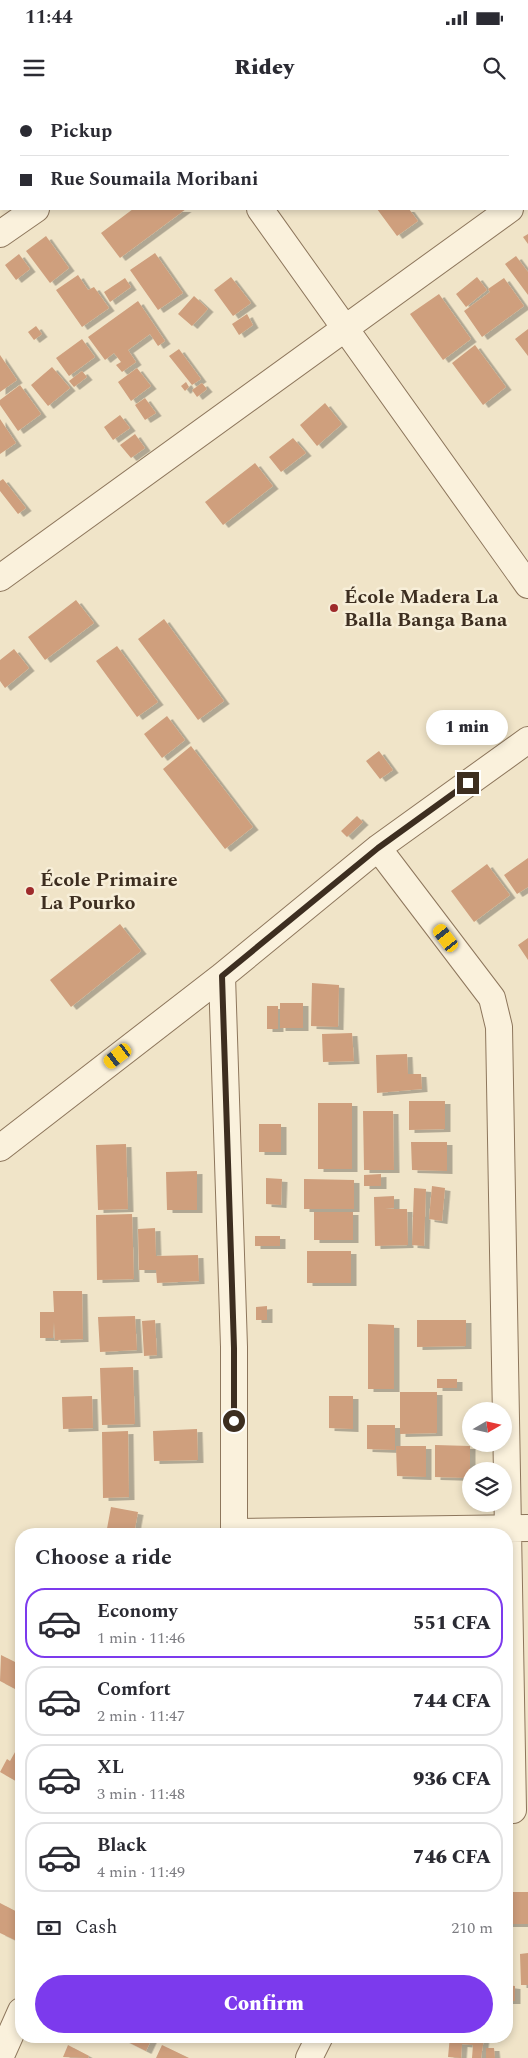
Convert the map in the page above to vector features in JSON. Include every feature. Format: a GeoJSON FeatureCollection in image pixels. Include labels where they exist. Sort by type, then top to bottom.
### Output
{"type":"FeatureCollection","features":[{"type":"Feature","properties":{"kind":"street"},"geometry":{"type":"LineString","coordinates":[[0,234],[35,210]]}},
{"type":"Feature","properties":{"kind":"street"},"geometry":{"type":"LineString","coordinates":[[261,210],[528,585]]}},
{"type":"Feature","properties":{"kind":"street"},"geometry":{"type":"LineString","coordinates":[[0,578],[509,210]]}},
{"type":"Feature","properties":{"kind":"street"},"geometry":{"type":"LineString","coordinates":[[0,1148],[222,976],[378,848],[528,740]]}},
{"type":"Feature","properties":{"kind":"street"},"geometry":{"type":"LineString","coordinates":[[378,848],[492,998],[499,1027],[518,1528],[516,1810]]}},
{"type":"Feature","properties":{"kind":"street"},"geometry":{"type":"LineString","coordinates":[[222,976],[234,1348],[234,1528]]}},
{"type":"Feature","properties":{"kind":"street"},"geometry":{"type":"LineString","coordinates":[[6,2053],[15,2028]]}},
{"type":"Feature","properties":{"kind":"street"},"geometry":{"type":"LineString","coordinates":[[309,2058],[316,2043]]}},
{"type":"Feature","properties":{"kind":"building"},"geometry":{"type":"Polygon","coordinates":[[[132,210],[185,210],[120,258],[101,233],[132,210]]]}},
{"type":"Feature","properties":{"kind":"building"},"geometry":{"type":"Polygon","coordinates":[[[378,210],[410,210],[418,221],[397,236],[378,210]]]}},
{"type":"Feature","properties":{"kind":"building"},"geometry":{"type":"Polygon","coordinates":[[[528,234],[528,244],[523,237],[528,234]]]}},
{"type":"Feature","properties":{"kind":"building"},"geometry":{"type":"Polygon","coordinates":[[[46,236],[69,268],[50,283],[26,251],[46,236]]]}},
{"type":"Feature","properties":{"kind":"building"},"geometry":{"type":"Polygon","coordinates":[[[155,253],[183,293],[158,310],[130,270],[155,253]]]}},
{"type":"Feature","properties":{"kind":"building"},"geometry":{"type":"Polygon","coordinates":[[[19,254],[30,269],[16,280],[5,265],[19,254]]]}},
{"type":"Feature","properties":{"kind":"building"},"geometry":{"type":"Polygon","coordinates":[[[516,256],[528,272],[528,295],[505,264],[516,256]]]}},
{"type":"Feature","properties":{"kind":"building"},"geometry":{"type":"Polygon","coordinates":[[[78,275],[88,290],[94,287],[109,308],[82,327],[56,290],[78,275]]]}},
{"type":"Feature","properties":{"kind":"building"},"geometry":{"type":"Polygon","coordinates":[[[231,277],[251,303],[233,316],[214,290],[231,277]]]}},
{"type":"Feature","properties":{"kind":"building"},"geometry":{"type":"Polygon","coordinates":[[[477,277],[487,290],[466,307],[456,294],[477,277]]]}},
{"type":"Feature","properties":{"kind":"building"},"geometry":{"type":"Polygon","coordinates":[[[125,278],[131,287],[110,302],[104,292],[125,278]]]}},
{"type":"Feature","properties":{"kind":"building"},"geometry":{"type":"Polygon","coordinates":[[[504,278],[524,306],[482,337],[464,311],[490,292],[488,289],[504,278]]]}},
{"type":"Feature","properties":{"kind":"building"},"geometry":{"type":"Polygon","coordinates":[[[439,294],[471,339],[443,360],[410,314],[439,294]]]}},
{"type":"Feature","properties":{"kind":"building"},"geometry":{"type":"Polygon","coordinates":[[[194,296],[208,309],[192,326],[178,314],[194,296]]]}},
{"type":"Feature","properties":{"kind":"building"},"geometry":{"type":"Polygon","coordinates":[[[138,301],[165,341],[158,346],[150,334],[128,350],[136,362],[122,372],[116,365],[121,362],[114,353],[105,360],[88,337],[138,301]]]}},
{"type":"Feature","properties":{"kind":"building"},"geometry":{"type":"Polygon","coordinates":[[[247,314],[253,325],[239,335],[232,324],[247,314]]]}},
{"type":"Feature","properties":{"kind":"building"},"geometry":{"type":"Polygon","coordinates":[[[36,326],[42,334],[34,340],[28,332],[36,326]]]}},
{"type":"Feature","properties":{"kind":"building"},"geometry":{"type":"Polygon","coordinates":[[[528,329],[528,356],[515,339],[528,329]]]}},
{"type":"Feature","properties":{"kind":"building"},"geometry":{"type":"Polygon","coordinates":[[[82,339],[95,357],[69,376],[56,358],[82,339]]]}},
{"type":"Feature","properties":{"kind":"building"},"geometry":{"type":"Polygon","coordinates":[[[475,345],[506,387],[483,405],[452,363],[475,345]]]}},
{"type":"Feature","properties":{"kind":"building"},"geometry":{"type":"Polygon","coordinates":[[[179,349],[201,379],[192,385],[169,356],[179,349]]]}},
{"type":"Feature","properties":{"kind":"building"},"geometry":{"type":"Polygon","coordinates":[[[0,355],[17,380],[0,392],[0,355]]]}},
{"type":"Feature","properties":{"kind":"building"},"geometry":{"type":"Polygon","coordinates":[[[52,367],[70,388],[48,406],[31,385],[52,367]]]}},
{"type":"Feature","properties":{"kind":"building"},"geometry":{"type":"Polygon","coordinates":[[[137,368],[151,386],[131,401],[118,382],[137,368]]]}},
{"type":"Feature","properties":{"kind":"building"},"geometry":{"type":"Polygon","coordinates":[[[82,371],[87,377],[74,387],[69,381],[82,371]]]}},
{"type":"Feature","properties":{"kind":"building"},"geometry":{"type":"Polygon","coordinates":[[[186,382],[189,387],[185,391],[181,386],[186,382]]]}},
{"type":"Feature","properties":{"kind":"building"},"geometry":{"type":"Polygon","coordinates":[[[202,383],[207,389],[197,397],[192,390],[202,383]]]}},
{"type":"Feature","properties":{"kind":"building"},"geometry":{"type":"Polygon","coordinates":[[[20,385],[41,414],[18,431],[0,405],[0,400],[20,385]]]}},
{"type":"Feature","properties":{"kind":"building"},"geometry":{"type":"Polygon","coordinates":[[[145,398],[156,413],[145,420],[135,405],[145,398]]]}},
{"type":"Feature","properties":{"kind":"building"},"geometry":{"type":"Polygon","coordinates":[[[325,403],[342,424],[317,446],[300,425],[325,403]]]}},
{"type":"Feature","properties":{"kind":"building"},"geometry":{"type":"Polygon","coordinates":[[[120,415],[130,428],[113,440],[104,427],[120,415]]]}},
{"type":"Feature","properties":{"kind":"building"},"geometry":{"type":"Polygon","coordinates":[[[0,419],[16,443],[0,454],[0,419]]]}},
{"type":"Feature","properties":{"kind":"building"},"geometry":{"type":"Polygon","coordinates":[[[135,434],[145,448],[131,458],[120,445],[135,434]]]}},
{"type":"Feature","properties":{"kind":"building"},"geometry":{"type":"Polygon","coordinates":[[[293,438],[306,453],[281,472],[269,457],[293,438]]]}},
{"type":"Feature","properties":{"kind":"building"},"geometry":{"type":"Polygon","coordinates":[[[255,463],[273,486],[223,525],[205,502],[255,463]]]}},
{"type":"Feature","properties":{"kind":"building"},"geometry":{"type":"Polygon","coordinates":[[[3,479],[26,508],[18,514],[0,491],[0,481],[3,479]]]}},
{"type":"Feature","properties":{"kind":"building"},"geometry":{"type":"Polygon","coordinates":[[[76,600],[94,623],[45,660],[28,637],[76,600]]]}},
{"type":"Feature","properties":{"kind":"building"},"geometry":{"type":"Polygon","coordinates":[[[164,619],[224,701],[198,720],[138,639],[164,619]]]}},
{"type":"Feature","properties":{"kind":"building"},"geometry":{"type":"Polygon","coordinates":[[[117,646],[158,702],[137,717],[96,661],[117,646]]]}},
{"type":"Feature","properties":{"kind":"building"},"geometry":{"type":"Polygon","coordinates":[[[14,649],[29,668],[5,688],[0,681],[0,660],[14,649]]]}},
{"type":"Feature","properties":{"kind":"building"},"geometry":{"type":"Polygon","coordinates":[[[167,716],[185,740],[162,758],[144,734],[167,716]]]}},
{"type":"Feature","properties":{"kind":"building"},"geometry":{"type":"Polygon","coordinates":[[[191,746],[253,827],[225,849],[163,769],[191,746]]]}},
{"type":"Feature","properties":{"kind":"building"},"geometry":{"type":"Polygon","coordinates":[[[379,751],[393,770],[380,779],[366,761],[379,751]]]}},
{"type":"Feature","properties":{"kind":"building"},"geometry":{"type":"Polygon","coordinates":[[[357,816],[363,822],[347,837],[341,831],[357,816]]]}},
{"type":"Feature","properties":{"kind":"building"},"geometry":{"type":"Polygon","coordinates":[[[528,858],[528,887],[517,894],[504,875],[528,858]]]}},
{"type":"Feature","properties":{"kind":"building"},"geometry":{"type":"Polygon","coordinates":[[[487,864],[510,895],[474,922],[451,891],[487,864]]]}},
{"type":"Feature","properties":{"kind":"building"},"geometry":{"type":"Polygon","coordinates":[[[120,924],[141,951],[71,1007],[50,980],[120,924]]]}},
{"type":"Feature","properties":{"kind":"building"},"geometry":{"type":"Polygon","coordinates":[[[528,938],[528,960],[518,945],[528,938]]]}},
{"type":"Feature","properties":{"kind":"building"},"geometry":{"type":"Polygon","coordinates":[[[312,983],[339,985],[338,1027],[311,1026],[312,983]]]}},
{"type":"Feature","properties":{"kind":"building"},"geometry":{"type":"Polygon","coordinates":[[[280,1003],[303,1003],[303,1028],[280,1028],[280,1003]]]}},
{"type":"Feature","properties":{"kind":"building"},"geometry":{"type":"Polygon","coordinates":[[[267,1006],[278,1006],[278,1029],[267,1029],[267,1006]]]}},
{"type":"Feature","properties":{"kind":"building"},"geometry":{"type":"Polygon","coordinates":[[[352,1033],[354,1061],[323,1062],[322,1034],[352,1033]]]}},
{"type":"Feature","properties":{"kind":"building"},"geometry":{"type":"Polygon","coordinates":[[[407,1054],[408,1074],[421,1074],[422,1089],[377,1093],[376,1055],[407,1054]]]}},
{"type":"Feature","properties":{"kind":"building"},"geometry":{"type":"Polygon","coordinates":[[[409,1101],[445,1101],[445,1129],[409,1130],[409,1101]]]}},
{"type":"Feature","properties":{"kind":"building"},"geometry":{"type":"Polygon","coordinates":[[[318,1103],[352,1103],[352,1169],[318,1169],[318,1103]]]}},
{"type":"Feature","properties":{"kind":"building"},"geometry":{"type":"Polygon","coordinates":[[[363,1111],[393,1111],[394,1170],[364,1170],[363,1111]]]}},
{"type":"Feature","properties":{"kind":"building"},"geometry":{"type":"Polygon","coordinates":[[[259,1124],[281,1124],[281,1152],[259,1152],[259,1124]]]}},
{"type":"Feature","properties":{"kind":"building"},"geometry":{"type":"Polygon","coordinates":[[[411,1142],[447,1142],[447,1171],[412,1170],[411,1142]]]}},
{"type":"Feature","properties":{"kind":"building"},"geometry":{"type":"Polygon","coordinates":[[[126,1144],[128,1209],[98,1210],[96,1145],[126,1144]]]}},
{"type":"Feature","properties":{"kind":"building"},"geometry":{"type":"Polygon","coordinates":[[[197,1171],[197,1210],[167,1210],[166,1172],[197,1171]]]}},
{"type":"Feature","properties":{"kind":"building"},"geometry":{"type":"Polygon","coordinates":[[[381,1174],[381,1186],[364,1186],[364,1175],[381,1174]]]}},
{"type":"Feature","properties":{"kind":"building"},"geometry":{"type":"Polygon","coordinates":[[[266,1178],[282,1179],[281,1205],[266,1204],[266,1178]]]}},
{"type":"Feature","properties":{"kind":"building"},"geometry":{"type":"Polygon","coordinates":[[[304,1179],[354,1180],[354,1209],[304,1209],[304,1179]]]}},
{"type":"Feature","properties":{"kind":"building"},"geometry":{"type":"Polygon","coordinates":[[[432,1186],[445,1188],[442,1221],[429,1219],[432,1186]]]}},
{"type":"Feature","properties":{"kind":"building"},"geometry":{"type":"Polygon","coordinates":[[[414,1188],[426,1189],[424,1246],[412,1245],[414,1188]]]}},
{"type":"Feature","properties":{"kind":"building"},"geometry":{"type":"Polygon","coordinates":[[[394,1196],[394,1208],[385,1209],[407,1209],[408,1245],[375,1246],[374,1197],[394,1196]]]}},
{"type":"Feature","properties":{"kind":"building"},"geometry":{"type":"Polygon","coordinates":[[[314,1212],[353,1212],[353,1240],[314,1240],[314,1212]]]}},
{"type":"Feature","properties":{"kind":"building"},"geometry":{"type":"Polygon","coordinates":[[[132,1214],[134,1279],[97,1280],[96,1215],[132,1214]]]}},
{"type":"Feature","properties":{"kind":"building"},"geometry":{"type":"Polygon","coordinates":[[[155,1228],[156,1256],[198,1255],[199,1281],[157,1283],[156,1270],[139,1270],[138,1229],[155,1228]]]}},
{"type":"Feature","properties":{"kind":"building"},"geometry":{"type":"Polygon","coordinates":[[[255,1236],[280,1236],[280,1246],[255,1246],[255,1236]]]}},
{"type":"Feature","properties":{"kind":"building"},"geometry":{"type":"Polygon","coordinates":[[[307,1251],[351,1251],[351,1283],[307,1283],[307,1251]]]}},
{"type":"Feature","properties":{"kind":"building"},"geometry":{"type":"Polygon","coordinates":[[[53,1291],[82,1291],[83,1339],[55,1340],[54,1322],[53,1338],[40,1338],[40,1312],[54,1312],[53,1291]]]}},
{"type":"Feature","properties":{"kind":"building"},"geometry":{"type":"Polygon","coordinates":[[[267,1306],[267,1320],[256,1320],[256,1307],[267,1306]]]}},
{"type":"Feature","properties":{"kind":"building"},"geometry":{"type":"Polygon","coordinates":[[[135,1316],[137,1350],[100,1352],[98,1317],[135,1316]]]}},
{"type":"Feature","properties":{"kind":"building"},"geometry":{"type":"Polygon","coordinates":[[[155,1320],[157,1355],[144,1356],[142,1321],[155,1320]]]}},
{"type":"Feature","properties":{"kind":"building"},"geometry":{"type":"Polygon","coordinates":[[[417,1320],[466,1320],[466,1346],[417,1347],[417,1320]]]}},
{"type":"Feature","properties":{"kind":"building"},"geometry":{"type":"Polygon","coordinates":[[[368,1324],[394,1325],[394,1389],[368,1389],[368,1324]]]}},
{"type":"Feature","properties":{"kind":"building"},"geometry":{"type":"Polygon","coordinates":[[[133,1367],[135,1424],[102,1425],[100,1368],[133,1367]]]}},
{"type":"Feature","properties":{"kind":"building"},"geometry":{"type":"Polygon","coordinates":[[[437,1379],[457,1379],[457,1388],[437,1388],[437,1379]]]}},
{"type":"Feature","properties":{"kind":"building"},"geometry":{"type":"Polygon","coordinates":[[[400,1392],[437,1392],[437,1433],[400,1434],[400,1392]]]}},
{"type":"Feature","properties":{"kind":"building"},"geometry":{"type":"Polygon","coordinates":[[[92,1396],[93,1428],[63,1429],[62,1397],[92,1396]]]}},
{"type":"Feature","properties":{"kind":"building"},"geometry":{"type":"Polygon","coordinates":[[[329,1396],[353,1396],[353,1429],[329,1428],[329,1396]]]}},
{"type":"Feature","properties":{"kind":"building"},"geometry":{"type":"Polygon","coordinates":[[[367,1425],[395,1425],[395,1450],[367,1449],[367,1425]]]}},
{"type":"Feature","properties":{"kind":"building"},"geometry":{"type":"Polygon","coordinates":[[[197,1429],[198,1460],[154,1461],[153,1431],[197,1429]]]}},
{"type":"Feature","properties":{"kind":"building"},"geometry":{"type":"Polygon","coordinates":[[[128,1431],[129,1497],[103,1498],[102,1432],[128,1431]]]}},
{"type":"Feature","properties":{"kind":"building"},"geometry":{"type":"Polygon","coordinates":[[[435,1445],[462,1446],[462,1452],[470,1452],[470,1462],[462,1462],[462,1478],[435,1477],[435,1445]]]}},
{"type":"Feature","properties":{"kind":"building"},"geometry":{"type":"Polygon","coordinates":[[[396,1446],[426,1446],[426,1477],[397,1476],[396,1446]]]}},
{"type":"Feature","properties":{"kind":"building"},"geometry":{"type":"Polygon","coordinates":[[[111,1507],[138,1512],[135,1528],[107,1528],[111,1507]]]}},
{"type":"Feature","properties":{"kind":"building"},"geometry":{"type":"Polygon","coordinates":[[[1,1655],[15,1662],[15,1689],[0,1681],[1,1655]]]}},
{"type":"Feature","properties":{"kind":"building"},"geometry":{"type":"Polygon","coordinates":[[[15,1752],[15,1781],[0,1772],[7,1759],[10,1761],[15,1752]]]}},
{"type":"Feature","properties":{"kind":"building"},"geometry":{"type":"Polygon","coordinates":[[[513,1892],[528,1892],[528,1924],[513,1924],[513,1892]]]}},
{"type":"Feature","properties":{"kind":"building"},"geometry":{"type":"Polygon","coordinates":[[[0,1903],[15,1911],[15,1940],[0,1933],[0,1903]]]}},
{"type":"Feature","properties":{"kind":"building"},"geometry":{"type":"Polygon","coordinates":[[[528,1953],[528,1985],[521,1985],[520,1954],[528,1953]]]}},
{"type":"Feature","properties":{"kind":"building"},"geometry":{"type":"Polygon","coordinates":[[[513,1986],[515,1986],[515,2001],[513,2001],[513,1986]]]}},
{"type":"Feature","properties":{"kind":"building"},"geometry":{"type":"Polygon","coordinates":[[[130,2043],[150,2043],[146,2051],[130,2043]]]}},
{"type":"Feature","properties":{"kind":"building"},"geometry":{"type":"Polygon","coordinates":[[[449,2043],[483,2043],[481,2058],[472,2058],[473,2045],[462,2044],[461,2058],[448,2057],[449,2043]]]}},
{"type":"Feature","properties":{"kind":"building"},"geometry":{"type":"Polygon","coordinates":[[[68,2045],[89,2056],[88,2058],[63,2057],[68,2045]]]}},
{"type":"Feature","properties":{"kind":"building"},"geometry":{"type":"Polygon","coordinates":[[[162,2045],[189,2058],[156,2058],[162,2045]]]}},
{"type":"Feature","properties":{"kind":"building"},"geometry":{"type":"Polygon","coordinates":[[[486,2048],[494,2048],[495,2058],[486,2058],[486,2048]]]}},
{"type":"Feature","properties":{"kind":"place","name":"École Madera La Balla Banga Bana"},"geometry":{"type":"Point","coordinates":[334,608]}},
{"type":"Feature","properties":{"kind":"place","name":"École Primaire La Pourko"},"geometry":{"type":"Point","coordinates":[30,891]}},
{"type":"Feature","properties":{"kind":"route"},"geometry":{"type":"LineString","coordinates":[[234,1421],[234,1348],[222,976],[378,848],[468,783]]}}]}
